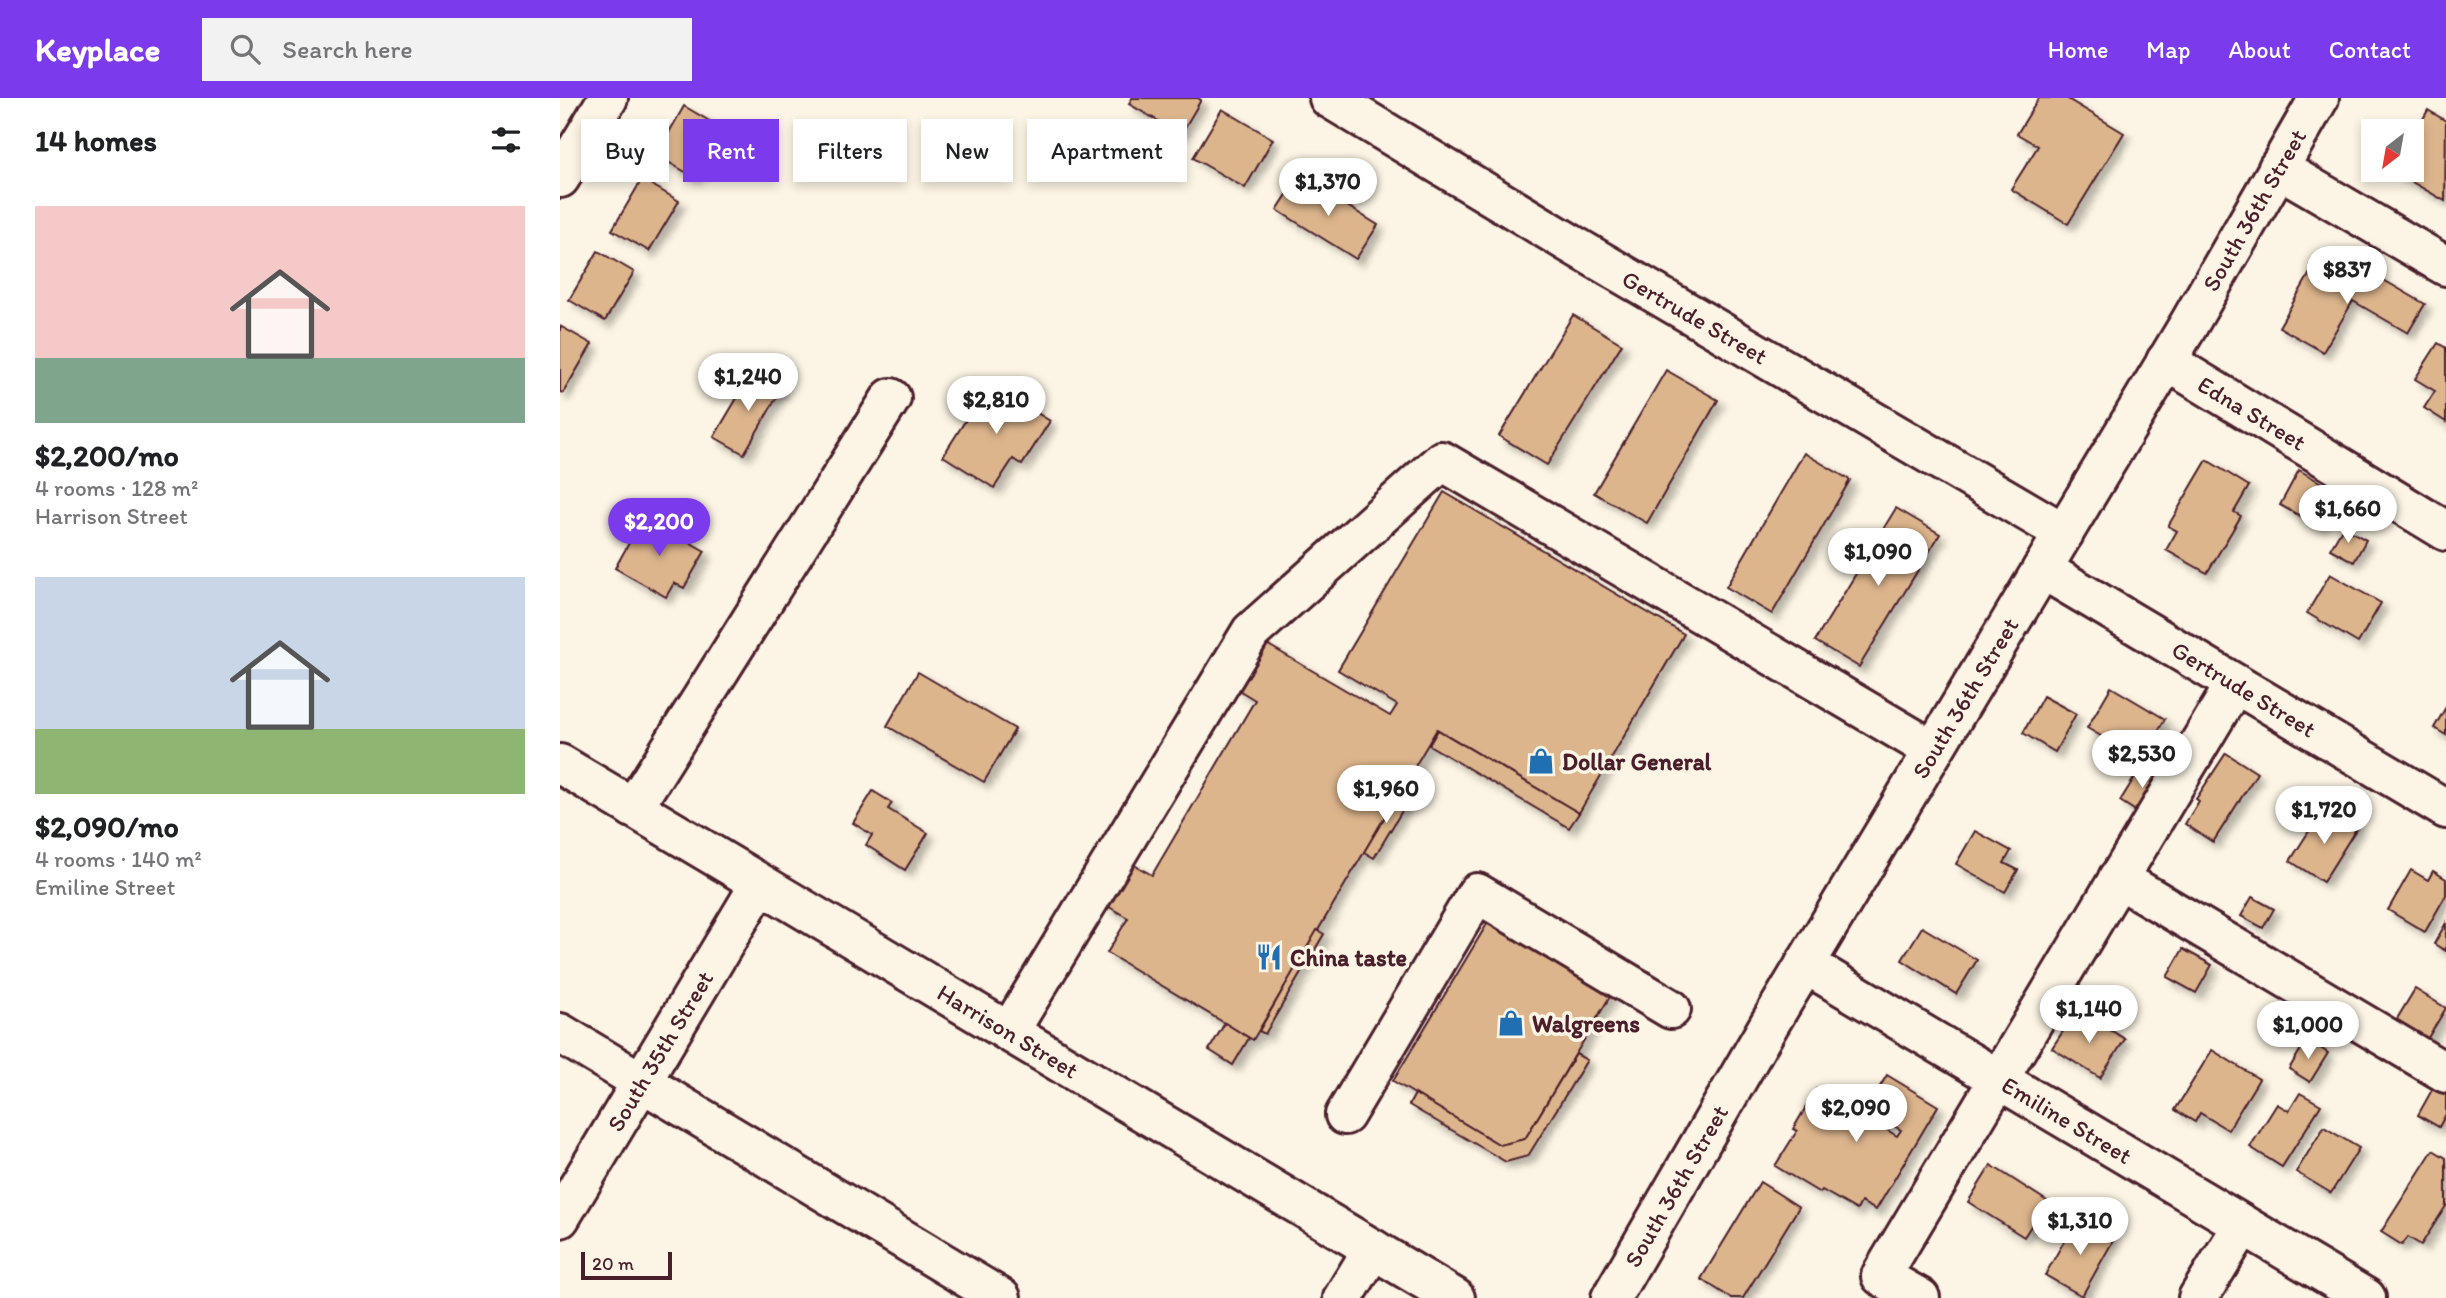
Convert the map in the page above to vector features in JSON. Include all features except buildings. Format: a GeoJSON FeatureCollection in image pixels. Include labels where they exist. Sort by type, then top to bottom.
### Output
{"type":"FeatureCollection","features":[{"type":"Feature","properties":{"kind":"street"},"geometry":{"type":"LineString","coordinates":[[560,178],[608,98]]}},
{"type":"Feature","properties":{"kind":"street","name":"Gertrude Street"},"geometry":{"type":"LineString","coordinates":[[1329,98],[1570,244],[2064,533]]}},
{"type":"Feature","properties":{"kind":"street","name":"South 36th Street"},"geometry":{"type":"LineString","coordinates":[[1611,1298],[1805,964],[2064,533],[2319,98]]}},
{"type":"Feature","properties":{"kind":"street"},"geometry":{"type":"LineString","coordinates":[[2278,168],[2446,266]]}},
{"type":"Feature","properties":{"kind":"street","name":"Edna Street"},"geometry":{"type":"LineString","coordinates":[[2166,361],[2446,531]]}},
{"type":"Feature","properties":{"kind":"street"},"geometry":{"type":"LineString","coordinates":[[633,808],[891,398]]}},
{"type":"Feature","properties":{"kind":"street"},"geometry":{"type":"LineString","coordinates":[[1009,1032],[1251,632],[1442,461],[1933,750]]}},
{"type":"Feature","properties":{"kind":"street","name":"Gertrude Street"},"geometry":{"type":"LineString","coordinates":[[2042,569],[2446,809]]}},
{"type":"Feature","properties":{"kind":"street"},"geometry":{"type":"LineString","coordinates":[[1920,1298],[1881,1276],[2235,684]]}},
{"type":"Feature","properties":{"kind":"street","name":"Harrison Street"},"geometry":{"type":"LineString","coordinates":[[560,764],[1455,1298]]}},
{"type":"Feature","properties":{"kind":"street"},"geometry":{"type":"LineString","coordinates":[[2118,878],[2446,1073]]}},
{"type":"Feature","properties":{"kind":"street","name":"South 35th Street"},"geometry":{"type":"LineString","coordinates":[[560,1218],[760,884]]}},
{"type":"Feature","properties":{"kind":"street"},"geometry":{"type":"LineString","coordinates":[[1345,1115],[1477,893],[1671,1009]]}},
{"type":"Feature","properties":{"kind":"street","name":"Emiline Street"},"geometry":{"type":"LineString","coordinates":[[1805,964],[2366,1298]]}},
{"type":"Feature","properties":{"kind":"street"},"geometry":{"type":"LineString","coordinates":[[560,1033],[1001,1298]]}},
{"type":"Feature","properties":{"kind":"street"},"geometry":{"type":"LineString","coordinates":[[2199,1298],[2243,1225]]}},
{"type":"Feature","properties":{"kind":"street"},"geometry":{"type":"LineString","coordinates":[[1343,1298],[1373,1249]]}},
{"type":"Feature","properties":{"kind":"place","name":"Dollar General"},"geometry":{"type":"Point","coordinates":[1541,761]}},
{"type":"Feature","properties":{"kind":"place","name":"China taste"},"geometry":{"type":"Point","coordinates":[1269,957]}},
{"type":"Feature","properties":{"kind":"place","name":"Walgreens"},"geometry":{"type":"Point","coordinates":[1511,1023]}}]}
